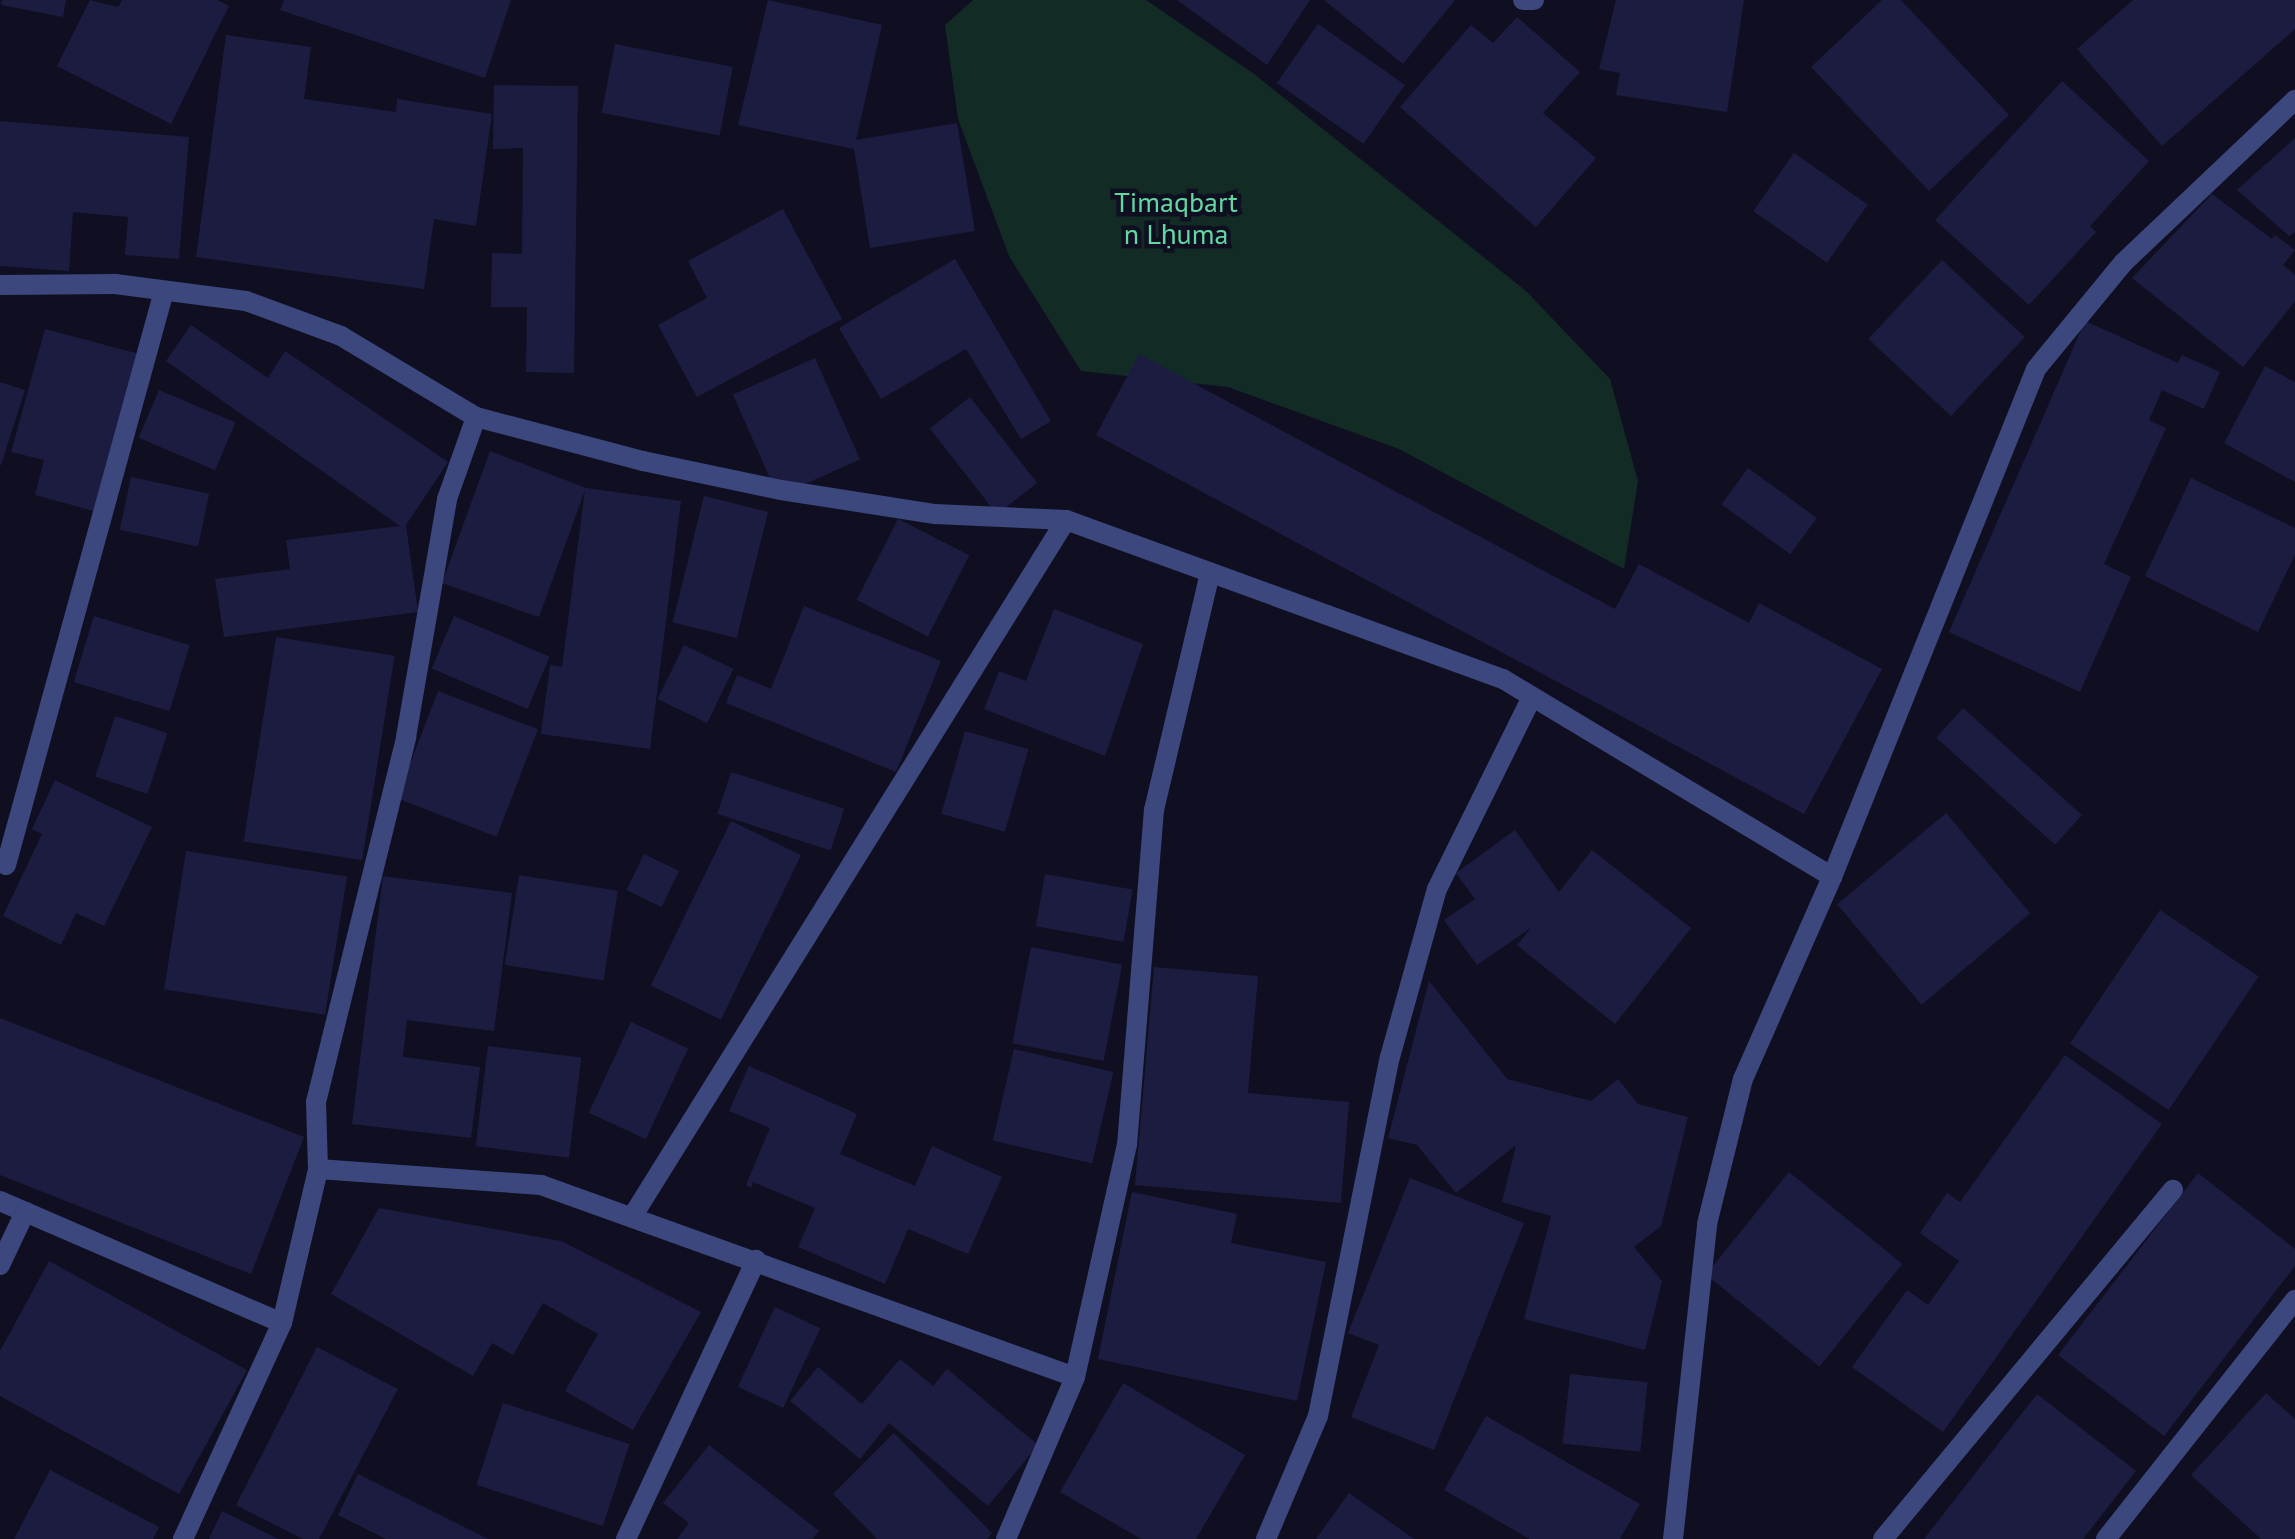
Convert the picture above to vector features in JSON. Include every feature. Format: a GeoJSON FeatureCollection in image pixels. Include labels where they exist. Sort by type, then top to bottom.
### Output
{"type":"FeatureCollection","features":[{"type":"Feature","properties":{"kind":"street"},"geometry":{"type":"LineString","coordinates":[[1524,0],[1534,0]]}},
{"type":"Feature","properties":{"kind":"street"},"geometry":{"type":"LineString","coordinates":[[1672,1539],[1712,1206],[1743,1079],[1832,878],[2036,369],[2124,264],[2295,100]]}},
{"type":"Feature","properties":{"kind":"street"},"geometry":{"type":"LineString","coordinates":[[0,285],[115,284],[246,301],[340,336],[476,417],[643,462],[781,490],[935,514],[1066,520],[1503,679],[1832,878]]}},
{"type":"Feature","properties":{"kind":"street"},"geometry":{"type":"LineString","coordinates":[[6,865],[164,291]]}},
{"type":"Feature","properties":{"kind":"street"},"geometry":{"type":"LineString","coordinates":[[184,1539],[282,1323],[318,1170],[316,1102],[406,738],[446,499],[476,417]]}},
{"type":"Feature","properties":{"kind":"street"},"geometry":{"type":"LineString","coordinates":[[632,1217],[1066,520]]}},
{"type":"Feature","properties":{"kind":"street"},"geometry":{"type":"LineString","coordinates":[[1006,1539],[1075,1376],[1127,1145],[1154,810],[1210,573]]}},
{"type":"Feature","properties":{"kind":"street"},"geometry":{"type":"LineString","coordinates":[[1266,1539],[1318,1416],[1390,1057],[1436,888],[1532,696]]}},
{"type":"Feature","properties":{"kind":"street"},"geometry":{"type":"LineString","coordinates":[[318,1170],[541,1185],[1075,1376]]}},
{"type":"Feature","properties":{"kind":"street"},"geometry":{"type":"LineString","coordinates":[[1883,1539],[2173,1190]]}},
{"type":"Feature","properties":{"kind":"street"},"geometry":{"type":"LineString","coordinates":[[0,1201],[282,1323]]}},
{"type":"Feature","properties":{"kind":"street"},"geometry":{"type":"LineString","coordinates":[[0,1266],[26,1212]]}},
{"type":"Feature","properties":{"kind":"street"},"geometry":{"type":"LineString","coordinates":[[626,1539],[756,1260]]}},
{"type":"Feature","properties":{"kind":"street"},"geometry":{"type":"LineString","coordinates":[[2106,1539],[2295,1300]]}},
{"type":"Feature","properties":{"kind":"green space","name":"Timaqbart n Lḥuma"},"geometry":{"type":"Polygon","coordinates":[[[973,0],[1146,0],[1254,74],[1526,291],[1610,379],[1638,481],[1624,569],[1399,449],[1228,387],[1081,371],[1009,256],[958,119],[945,25],[973,0]]]}},
{"type":"Feature","properties":{"kind":"building"},"geometry":{"type":"Polygon","coordinates":[[[2,0],[66,0],[63,17],[1,5],[2,0]]]}},
{"type":"Feature","properties":{"kind":"building"},"geometry":{"type":"Polygon","coordinates":[[[90,0],[118,7],[122,0],[217,0],[229,6],[171,124],[57,66],[90,0]]]}},
{"type":"Feature","properties":{"kind":"building"},"geometry":{"type":"Polygon","coordinates":[[[284,0],[511,0],[485,78],[280,10],[284,0]]]}},
{"type":"Feature","properties":{"kind":"building"},"geometry":{"type":"Polygon","coordinates":[[[768,0],[882,25],[856,140],[957,123],[975,231],[870,248],[854,149],[738,125],[768,0]]]}},
{"type":"Feature","properties":{"kind":"building"},"geometry":{"type":"Polygon","coordinates":[[[1177,0],[1310,0],[1267,65],[1177,0]]]}},
{"type":"Feature","properties":{"kind":"building"},"geometry":{"type":"Polygon","coordinates":[[[1324,0],[1455,0],[1403,64],[1324,0]]]}},
{"type":"Feature","properties":{"kind":"building"},"geometry":{"type":"Polygon","coordinates":[[[1616,0],[1744,0],[1727,112],[1616,95],[1620,73],[1599,69],[1616,0]]]}},
{"type":"Feature","properties":{"kind":"building"},"geometry":{"type":"Polygon","coordinates":[[[1882,0],[1901,0],[2009,115],[1929,191],[1811,67],[1882,0]]]}},
{"type":"Feature","properties":{"kind":"building"},"geometry":{"type":"Polygon","coordinates":[[[2133,0],[2295,0],[2295,29],[2162,146],[2077,49],[2133,0]]]}},
{"type":"Feature","properties":{"kind":"building"},"geometry":{"type":"Polygon","coordinates":[[[1517,17],[1580,72],[1543,113],[1596,158],[1536,227],[1400,107],[1471,25],[1493,43],[1517,17]]]}},
{"type":"Feature","properties":{"kind":"building"},"geometry":{"type":"Polygon","coordinates":[[[1318,24],[1405,85],[1364,144],[1277,83],[1318,24]]]}},
{"type":"Feature","properties":{"kind":"building"},"geometry":{"type":"Polygon","coordinates":[[[226,35],[311,47],[304,99],[396,112],[397,99],[492,114],[476,226],[434,219],[424,289],[196,257],[226,35]]]}},
{"type":"Feature","properties":{"kind":"building"},"geometry":{"type":"Polygon","coordinates":[[[615,44],[733,67],[719,136],[602,113],[615,44]]]}},
{"type":"Feature","properties":{"kind":"building"},"geometry":{"type":"Polygon","coordinates":[[[2062,81],[2149,161],[2090,226],[2096,232],[2029,305],[1935,220],[2062,81]]]}},
{"type":"Feature","properties":{"kind":"building"},"geometry":{"type":"Polygon","coordinates":[[[494,85],[578,86],[574,373],[526,372],[527,307],[491,307],[492,253],[522,254],[523,148],[493,149],[494,85]]]}},
{"type":"Feature","properties":{"kind":"building"},"geometry":{"type":"Polygon","coordinates":[[[0,121],[189,137],[179,259],[125,255],[128,217],[73,212],[69,271],[0,266],[0,121]]]}},
{"type":"Feature","properties":{"kind":"building"},"geometry":{"type":"Polygon","coordinates":[[[2295,138],[2295,232],[2289,236],[2237,190],[2295,138]]]}},
{"type":"Feature","properties":{"kind":"building"},"geometry":{"type":"Polygon","coordinates":[[[1794,153],[1868,205],[1827,263],[1753,211],[1794,153]]]}},
{"type":"Feature","properties":{"kind":"building"},"geometry":{"type":"Polygon","coordinates":[[[2212,194],[2272,239],[2275,235],[2295,250],[2283,265],[2295,275],[2295,301],[2243,367],[2132,278],[2212,194]]]}},
{"type":"Feature","properties":{"kind":"building"},"geometry":{"type":"Polygon","coordinates":[[[783,209],[842,319],[697,397],[658,325],[707,298],[688,261],[783,209]]]}},
{"type":"Feature","properties":{"kind":"building"},"geometry":{"type":"Polygon","coordinates":[[[955,259],[1051,421],[1021,439],[966,349],[881,399],[839,328],[955,259]]]}},
{"type":"Feature","properties":{"kind":"building"},"geometry":{"type":"Polygon","coordinates":[[[1942,260],[2025,337],[1951,416],[1868,339],[1942,260]]]}},
{"type":"Feature","properties":{"kind":"building"},"geometry":{"type":"Polygon","coordinates":[[[2085,321],[2178,363],[2182,355],[2220,372],[2204,409],[2162,390],[2149,420],[2166,428],[2104,564],[2131,577],[2080,692],[1949,632],[2085,321]]]}},
{"type":"Feature","properties":{"kind":"building"},"geometry":{"type":"Polygon","coordinates":[[[191,325],[268,378],[285,351],[448,462],[406,525],[418,612],[224,637],[215,579],[290,569],[286,540],[400,526],[166,361],[191,325]]]}},
{"type":"Feature","properties":{"kind":"building"},"geometry":{"type":"Polygon","coordinates":[[[45,329],[143,355],[101,513],[35,495],[44,460],[11,452],[45,329]]]}},
{"type":"Feature","properties":{"kind":"building"},"geometry":{"type":"Polygon","coordinates":[[[1139,354],[1615,609],[1639,564],[1749,623],[1759,603],[1882,669],[1804,814],[1096,435],[1139,354]]]}},
{"type":"Feature","properties":{"kind":"building"},"geometry":{"type":"Polygon","coordinates":[[[815,358],[860,459],[778,496],[733,395],[815,358]]]}},
{"type":"Feature","properties":{"kind":"building"},"geometry":{"type":"Polygon","coordinates":[[[2265,366],[2295,382],[2295,482],[2224,443],[2265,366]]]}},
{"type":"Feature","properties":{"kind":"building"},"geometry":{"type":"Polygon","coordinates":[[[0,382],[25,390],[1,465],[0,465],[0,382]]]}},
{"type":"Feature","properties":{"kind":"building"},"geometry":{"type":"Polygon","coordinates":[[[159,390],[235,422],[215,470],[139,438],[159,390]]]}},
{"type":"Feature","properties":{"kind":"building"},"geometry":{"type":"Polygon","coordinates":[[[970,397],[1037,483],[997,514],[930,428],[970,397]]]}},
{"type":"Feature","properties":{"kind":"building"},"geometry":{"type":"Polygon","coordinates":[[[490,451],[586,488],[681,501],[650,749],[541,734],[550,665],[562,667],[585,490],[539,617],[442,583],[490,451]]]}},
{"type":"Feature","properties":{"kind":"building"},"geometry":{"type":"Polygon","coordinates":[[[1748,468],[1817,518],[1790,554],[1722,504],[1748,468]]]}},
{"type":"Feature","properties":{"kind":"building"},"geometry":{"type":"Polygon","coordinates":[[[131,477],[209,494],[198,546],[120,530],[131,477]]]}},
{"type":"Feature","properties":{"kind":"building"},"geometry":{"type":"Polygon","coordinates":[[[2191,478],[2295,528],[2295,555],[2258,632],[2145,576],[2191,478]]]}},
{"type":"Feature","properties":{"kind":"building"},"geometry":{"type":"Polygon","coordinates":[[[704,496],[768,512],[737,638],[673,622],[704,496]]]}},
{"type":"Feature","properties":{"kind":"building"},"geometry":{"type":"Polygon","coordinates":[[[898,519],[969,555],[928,636],[857,600],[898,519]]]}},
{"type":"Feature","properties":{"kind":"building"},"geometry":{"type":"Polygon","coordinates":[[[804,606],[941,661],[896,772],[726,703],[737,675],[771,689],[804,606]]]}},
{"type":"Feature","properties":{"kind":"building"},"geometry":{"type":"Polygon","coordinates":[[[1054,609],[1143,644],[1105,756],[984,709],[999,671],[1026,681],[1054,609]]]}},
{"type":"Feature","properties":{"kind":"building"},"geometry":{"type":"Polygon","coordinates":[[[94,616],[190,645],[169,711],[74,682],[94,616]]]}},
{"type":"Feature","properties":{"kind":"building"},"geometry":{"type":"Polygon","coordinates":[[[454,616],[550,657],[527,709],[432,668],[454,616]]]}},
{"type":"Feature","properties":{"kind":"building"},"geometry":{"type":"Polygon","coordinates":[[[276,637],[395,656],[362,860],[244,841],[276,637]]]}},
{"type":"Feature","properties":{"kind":"building"},"geometry":{"type":"Polygon","coordinates":[[[684,645],[733,669],[707,723],[658,699],[684,645]]]}},
{"type":"Feature","properties":{"kind":"building"},"geometry":{"type":"Polygon","coordinates":[[[438,691],[538,729],[497,837],[397,798],[438,691]]]}},
{"type":"Feature","properties":{"kind":"building"},"geometry":{"type":"Polygon","coordinates":[[[1963,708],[2082,815],[2055,845],[1936,738],[1963,708]]]}},
{"type":"Feature","properties":{"kind":"building"},"geometry":{"type":"Polygon","coordinates":[[[115,716],[167,733],[148,794],[95,777],[115,716]]]}},
{"type":"Feature","properties":{"kind":"building"},"geometry":{"type":"Polygon","coordinates":[[[965,731],[1028,749],[1005,832],[941,814],[965,731]]]}},
{"type":"Feature","properties":{"kind":"building"},"geometry":{"type":"Polygon","coordinates":[[[731,772],[844,809],[831,851],[717,814],[731,772]]]}},
{"type":"Feature","properties":{"kind":"building"},"geometry":{"type":"Polygon","coordinates":[[[55,780],[152,827],[104,926],[76,913],[61,945],[3,916],[42,834],[32,829],[55,780]]]}},
{"type":"Feature","properties":{"kind":"building"},"geometry":{"type":"Polygon","coordinates":[[[1946,813],[2030,913],[1921,1005],[1837,904],[1946,813]]]}},
{"type":"Feature","properties":{"kind":"building"},"geometry":{"type":"Polygon","coordinates":[[[731,821],[801,855],[721,1020],[651,985],[731,821]]]}},
{"type":"Feature","properties":{"kind":"building"},"geometry":{"type":"Polygon","coordinates":[[[1515,830],[1559,892],[1592,850],[1691,928],[1615,1024],[1517,945],[1532,927],[1477,965],[1444,920],[1475,899],[1456,873],[1515,830]]]}},
{"type":"Feature","properties":{"kind":"building"},"geometry":{"type":"Polygon","coordinates":[[[186,851],[347,876],[325,1015],[164,989],[186,851]]]}},
{"type":"Feature","properties":{"kind":"building"},"geometry":{"type":"Polygon","coordinates":[[[644,854],[679,871],[662,907],[626,890],[644,854]]]}},
{"type":"Feature","properties":{"kind":"building"},"geometry":{"type":"Polygon","coordinates":[[[1045,874],[1133,889],[1123,942],[1036,926],[1045,874]]]}},
{"type":"Feature","properties":{"kind":"building"},"geometry":{"type":"Polygon","coordinates":[[[519,875],[618,891],[604,981],[505,965],[519,875]]]}},
{"type":"Feature","properties":{"kind":"building"},"geometry":{"type":"Polygon","coordinates":[[[383,876],[512,893],[494,1031],[407,1020],[403,1057],[480,1067],[471,1138],[352,1124],[383,876]]]}},
{"type":"Feature","properties":{"kind":"building"},"geometry":{"type":"Polygon","coordinates":[[[2160,910],[2259,977],[2169,1110],[2070,1043],[2160,910]]]}},
{"type":"Feature","properties":{"kind":"building"},"geometry":{"type":"Polygon","coordinates":[[[1031,947],[1122,965],[1104,1061],[1012,1043],[1031,947]]]}},
{"type":"Feature","properties":{"kind":"building"},"geometry":{"type":"Polygon","coordinates":[[[1154,967],[1258,976],[1248,1093],[1349,1102],[1341,1203],[1135,1185],[1154,967]]]}},
{"type":"Feature","properties":{"kind":"building"},"geometry":{"type":"Polygon","coordinates":[[[1429,981],[1507,1079],[1591,1101],[1618,1079],[1638,1104],[1688,1117],[1661,1226],[1634,1247],[1662,1281],[1645,1350],[1524,1319],[1551,1216],[1502,1202],[1516,1145],[1456,1193],[1417,1145],[1388,1138],[1429,981]]]}},
{"type":"Feature","properties":{"kind":"building"},"geometry":{"type":"Polygon","coordinates":[[[0,1018],[304,1137],[251,1274],[0,1175],[0,1018]]]}},
{"type":"Feature","properties":{"kind":"building"},"geometry":{"type":"Polygon","coordinates":[[[631,1022],[688,1049],[646,1139],[589,1113],[631,1022]]]}},
{"type":"Feature","properties":{"kind":"building"},"geometry":{"type":"Polygon","coordinates":[[[488,1046],[581,1057],[569,1158],[476,1146],[488,1046]]]}},
{"type":"Feature","properties":{"kind":"building"},"geometry":{"type":"Polygon","coordinates":[[[1014,1049],[1113,1072],[1092,1164],[993,1141],[1014,1049]]]}},
{"type":"Feature","properties":{"kind":"building"},"geometry":{"type":"Polygon","coordinates":[[[2065,1055],[2162,1124],[1943,1432],[1852,1367],[1907,1290],[1928,1305],[1959,1261],[1920,1233],[1947,1193],[1960,1202],[2065,1055]]]}},
{"type":"Feature","properties":{"kind":"building"},"geometry":{"type":"Polygon","coordinates":[[[749,1066],[857,1114],[840,1154],[915,1186],[932,1146],[1002,1177],[968,1254],[908,1229],[885,1284],[798,1247],[815,1208],[753,1182],[751,1188],[746,1185],[770,1128],[729,1111],[749,1066]]]}},
{"type":"Feature","properties":{"kind":"building"},"geometry":{"type":"Polygon","coordinates":[[[1789,1172],[1902,1264],[1819,1366],[1706,1275],[1789,1172]]]}},
{"type":"Feature","properties":{"kind":"building"},"geometry":{"type":"Polygon","coordinates":[[[2198,1173],[2295,1249],[2295,1266],[2164,1436],[2058,1355],[2198,1173]]]}},
{"type":"Feature","properties":{"kind":"building"},"geometry":{"type":"Polygon","coordinates":[[[1410,1178],[1524,1223],[1434,1450],[1351,1417],[1379,1345],[1348,1333],[1410,1178]]]}},
{"type":"Feature","properties":{"kind":"building"},"geometry":{"type":"Polygon","coordinates":[[[1132,1192],[1237,1214],[1231,1243],[1326,1262],[1297,1401],[1098,1359],[1132,1192]]]}},
{"type":"Feature","properties":{"kind":"building"},"geometry":{"type":"Polygon","coordinates":[[[379,1208],[561,1241],[701,1312],[633,1430],[565,1391],[598,1334],[543,1303],[513,1355],[492,1343],[473,1376],[331,1294],[379,1208]]]}},
{"type":"Feature","properties":{"kind":"building"},"geometry":{"type":"Polygon","coordinates":[[[49,1261],[247,1370],[179,1494],[0,1396],[0,1351],[49,1261]]]}},
{"type":"Feature","properties":{"kind":"building"},"geometry":{"type":"Polygon","coordinates":[[[775,1307],[820,1328],[783,1408],[738,1387],[775,1307]]]}},
{"type":"Feature","properties":{"kind":"building"},"geometry":{"type":"Polygon","coordinates":[[[317,1347],[398,1389],[319,1539],[303,1539],[236,1505],[317,1347]]]}},
{"type":"Feature","properties":{"kind":"building"},"geometry":{"type":"Polygon","coordinates":[[[900,1359],[933,1386],[947,1369],[1038,1445],[988,1506],[889,1423],[860,1459],[790,1401],[818,1367],[862,1404],[900,1359]]]}},
{"type":"Feature","properties":{"kind":"building"},"geometry":{"type":"Polygon","coordinates":[[[1570,1374],[1648,1382],[1640,1452],[1563,1444],[1570,1374]]]}},
{"type":"Feature","properties":{"kind":"building"},"geometry":{"type":"Polygon","coordinates":[[[1123,1383],[1245,1455],[1196,1539],[1141,1539],[1060,1492],[1123,1383]]]}},
{"type":"Feature","properties":{"kind":"building"},"geometry":{"type":"Polygon","coordinates":[[[2266,1393],[2295,1419],[2295,1539],[2261,1539],[2191,1475],[2266,1393]]]}},
{"type":"Feature","properties":{"kind":"building"},"geometry":{"type":"Polygon","coordinates":[[[2037,1394],[2136,1471],[2083,1539],[1924,1539],[2037,1394]]]}},
{"type":"Feature","properties":{"kind":"building"},"geometry":{"type":"Polygon","coordinates":[[[503,1403],[629,1444],[603,1526],[476,1485],[503,1403]]]}},
{"type":"Feature","properties":{"kind":"building"},"geometry":{"type":"Polygon","coordinates":[[[1486,1416],[1640,1504],[1620,1539],[1530,1539],[1444,1490],[1486,1416]]]}},
{"type":"Feature","properties":{"kind":"building"},"geometry":{"type":"Polygon","coordinates":[[[894,1433],[992,1533],[987,1539],[877,1539],[833,1494],[894,1433]]]}},
{"type":"Feature","properties":{"kind":"building"},"geometry":{"type":"Polygon","coordinates":[[[709,1445],[819,1531],[812,1539],[677,1539],[689,1523],[663,1503],[709,1445]]]}},
{"type":"Feature","properties":{"kind":"building"},"geometry":{"type":"Polygon","coordinates":[[[50,1470],[159,1527],[153,1539],[14,1539],[50,1470]]]}},
{"type":"Feature","properties":{"kind":"building"},"geometry":{"type":"Polygon","coordinates":[[[358,1474],[488,1539],[386,1539],[338,1515],[358,1474]]]}},
{"type":"Feature","properties":{"kind":"building"},"geometry":{"type":"Polygon","coordinates":[[[1349,1493],[1414,1539],[1316,1539],[1349,1493]]]}},
{"type":"Feature","properties":{"kind":"building"},"geometry":{"type":"Polygon","coordinates":[[[222,1511],[278,1539],[209,1539],[222,1511]]]}}]}
